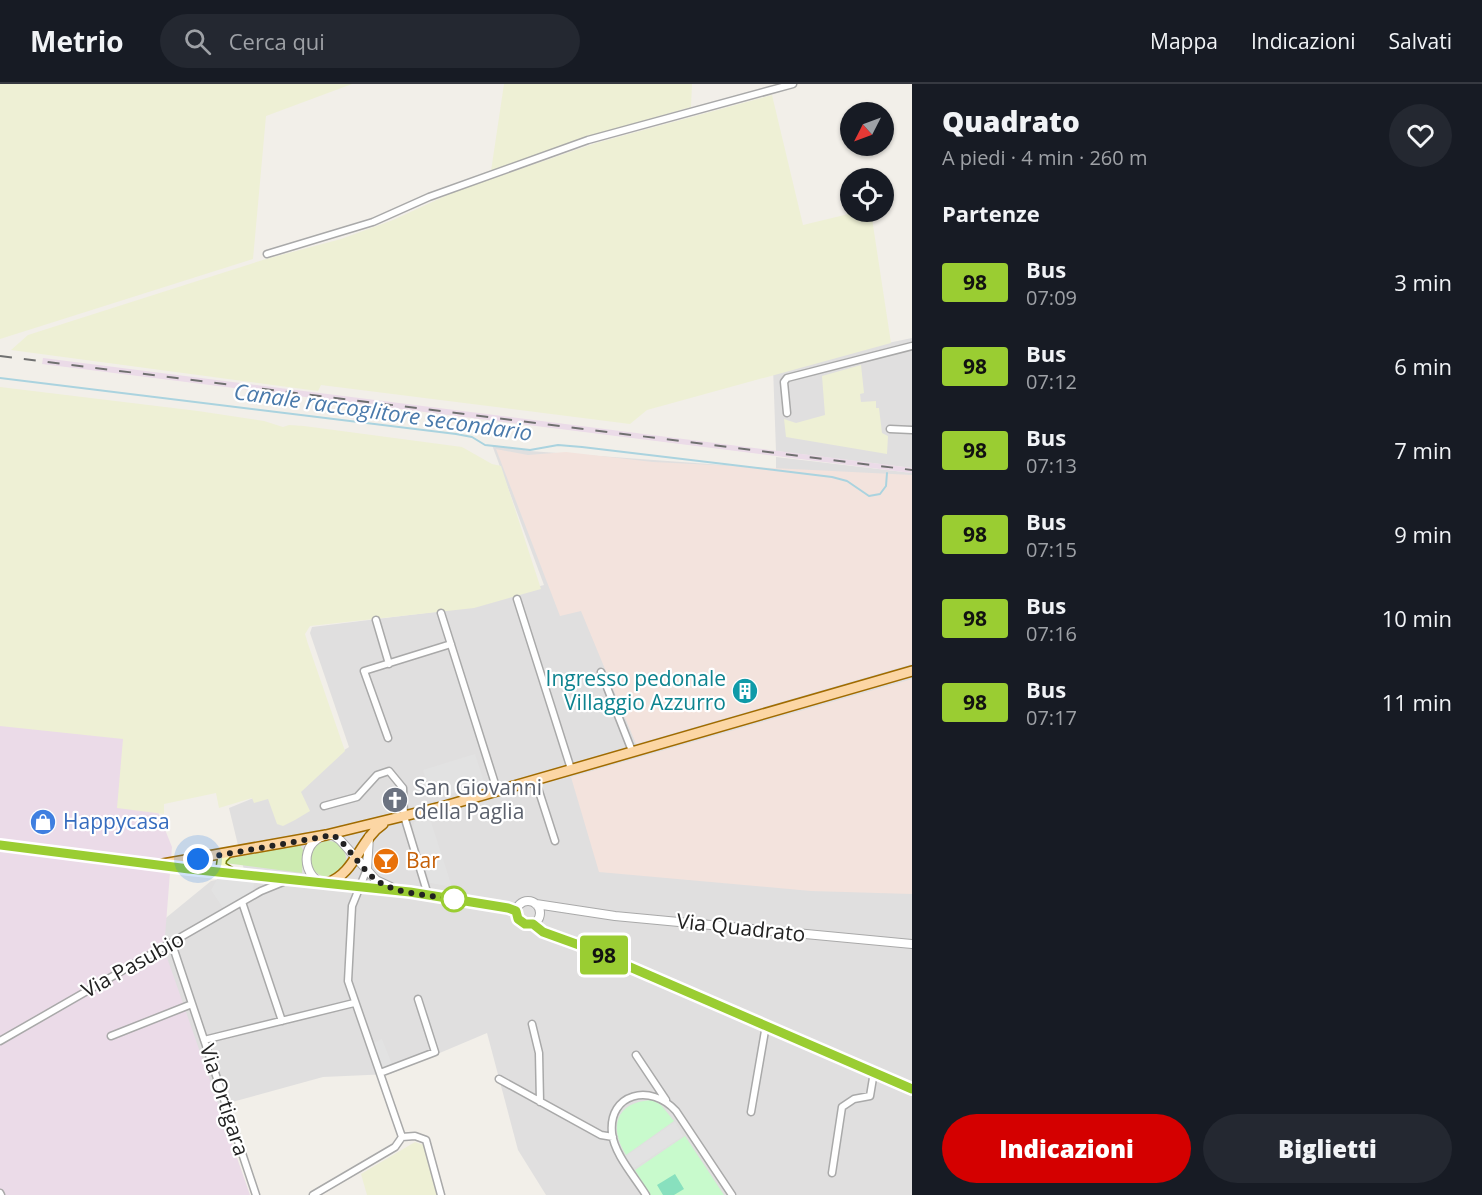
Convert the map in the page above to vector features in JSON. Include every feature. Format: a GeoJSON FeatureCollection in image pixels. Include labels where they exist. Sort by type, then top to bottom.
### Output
{"type":"FeatureCollection","features":[{"type":"Feature","properties":{"kind":"main road"},"geometry":{"type":"LineString","coordinates":[[162,864],[326,835],[404,816],[912,671]]}},
{"type":"Feature","properties":{"kind":"main road"},"geometry":{"type":"LineString","coordinates":[[0,845],[236,874],[323,882],[343,874],[369,836],[390,819]]}},
{"type":"Feature","properties":{"kind":"main road"},"geometry":{"type":"LineString","coordinates":[[228,853],[222,859],[221,866],[236,874]]}},
{"type":"Feature","properties":{"kind":"street"},"geometry":{"type":"LineString","coordinates":[[267,254],[373,222],[429,197],[588,140],[793,84]]}},
{"type":"Feature","properties":{"kind":"street"},"geometry":{"type":"LineString","coordinates":[[787,413],[784,382],[787,378],[912,346]]}},
{"type":"Feature","properties":{"kind":"street"},"geometry":{"type":"LineString","coordinates":[[890,429],[912,430]]}},
{"type":"Feature","properties":{"kind":"street"},"geometry":{"type":"LineString","coordinates":[[517,599],[571,769]]}},
{"type":"Feature","properties":{"kind":"street"},"geometry":{"type":"LineString","coordinates":[[441,613],[497,790]]}},
{"type":"Feature","properties":{"kind":"street"},"geometry":{"type":"LineString","coordinates":[[376,620],[389,664]]}},
{"type":"Feature","properties":{"kind":"street"},"geometry":{"type":"LineString","coordinates":[[388,738],[364,671],[451,644]]}},
{"type":"Feature","properties":{"kind":"street"},"geometry":{"type":"LineString","coordinates":[[601,672],[632,751]]}},
{"type":"Feature","properties":{"kind":"street"},"geometry":{"type":"LineString","coordinates":[[324,806],[357,797],[377,775],[388,771],[403,788],[404,816],[428,895]]}},
{"type":"Feature","properties":{"kind":"street"},"geometry":{"type":"LineString","coordinates":[[535,779],[555,841]]}},
{"type":"Feature","properties":{"kind":"street"},"geometry":{"type":"LineString","coordinates":[[403,891],[380,883],[337,837],[326,835],[314,842],[306,856],[309,872],[323,882],[403,891],[516,911]]}},
{"type":"Feature","properties":{"kind":"street"},"geometry":{"type":"LineString","coordinates":[[369,836],[367,869],[353,900],[348,981],[402,1137]]}},
{"type":"Feature","properties":{"kind":"street"},"geometry":{"type":"LineString","coordinates":[[264,876],[265,889]]}},
{"type":"Feature","properties":{"kind":"street","name":"Via Pasubio"},"geometry":{"type":"LineString","coordinates":[[0,1041],[265,889],[291,879]]}},
{"type":"Feature","properties":{"kind":"street"},"geometry":{"type":"LineString","coordinates":[[533,924],[540,914],[536,904],[526,901],[519,904],[516,911],[521,922],[533,924],[543,932],[579,945],[912,1089]]}},
{"type":"Feature","properties":{"kind":"street"},"geometry":{"type":"LineString","coordinates":[[242,902],[282,1021]]}},
{"type":"Feature","properties":{"kind":"street","name":"Via Quadrato"},"geometry":{"type":"LineString","coordinates":[[536,904],[570,911],[912,944]]}},
{"type":"Feature","properties":{"kind":"street","name":"Via Quadrato"},"geometry":{"type":"LineString","coordinates":[[540,914],[570,911]]}},
{"type":"Feature","properties":{"kind":"street","name":"Via Ortigara"},"geometry":{"type":"LineString","coordinates":[[172,944],[256,1195]]}},
{"type":"Feature","properties":{"kind":"street"},"geometry":{"type":"LineString","coordinates":[[380,1073],[435,1052],[418,999]]}},
{"type":"Feature","properties":{"kind":"street"},"geometry":{"type":"LineString","coordinates":[[204,1040],[354,1003]]}},
{"type":"Feature","properties":{"kind":"street"},"geometry":{"type":"LineString","coordinates":[[111,1035],[192,1004]]}},
{"type":"Feature","properties":{"kind":"street"},"geometry":{"type":"LineString","coordinates":[[532,1024],[539,1053],[540,1102]]}},
{"type":"Feature","properties":{"kind":"street"},"geometry":{"type":"LineString","coordinates":[[751,1112],[766,1025]]}},
{"type":"Feature","properties":{"kind":"street"},"geometry":{"type":"LineString","coordinates":[[636,1055],[732,1195]]}},
{"type":"Feature","properties":{"kind":"street"},"geometry":{"type":"LineString","coordinates":[[831,1173],[843,1107],[854,1099],[870,1096],[874,1072]]}},
{"type":"Feature","properties":{"kind":"street"},"geometry":{"type":"LineString","coordinates":[[500,1079],[601,1136],[613,1137]]}},
{"type":"Feature","properties":{"kind":"street"},"geometry":{"type":"LineString","coordinates":[[646,1195],[614,1143],[617,1109],[626,1101],[646,1094],[666,1100]]}},
{"type":"Feature","properties":{"kind":"street"},"geometry":{"type":"LineString","coordinates":[[402,1137],[415,1136],[426,1140],[441,1195]]}},
{"type":"Feature","properties":{"kind":"street"},"geometry":{"type":"LineString","coordinates":[[313,1195],[395,1147],[402,1137]]}},
{"type":"Feature","properties":{"kind":"shaded area"},"geometry":{"type":"Polygon","coordinates":[[[912,338],[912,468],[776,451],[773,367],[912,338]]]}},
{"type":"Feature","properties":{"kind":"shaded area"},"geometry":{"type":"Polygon","coordinates":[[[43,358],[912,468],[912,473],[42,364],[43,358]]]}},
{"type":"Feature","properties":{"kind":"shaded area"},"geometry":{"type":"Polygon","coordinates":[[[492,445],[530,451],[776,469],[776,457],[912,473],[912,1195],[546,1195],[518,1150],[487,1033],[390,1074],[323,1077],[203,1110],[134,944],[211,881],[245,874],[229,808],[298,780],[349,747],[310,633],[312,627],[450,610],[544,585],[492,445]]]}},
{"type":"Feature","properties":{"kind":"shaded area"},"geometry":{"type":"Polygon","coordinates":[[[496,449],[528,455],[566,452],[653,462],[912,475],[912,664],[636,744],[581,611],[560,616],[496,449]]]}},
{"type":"Feature","properties":{"kind":"shaded area"},"geometry":{"type":"Polygon","coordinates":[[[912,679],[912,894],[811,891],[599,872],[571,777],[912,679]]]}},
{"type":"Feature","properties":{"kind":"shaded area"},"geometry":{"type":"Polygon","coordinates":[[[0,713],[124,727],[172,847],[164,949],[250,1195],[0,1195],[0,713]]]}},
{"type":"Feature","properties":{"kind":"shaded area"},"geometry":{"type":"Polygon","coordinates":[[[475,754],[485,785],[432,798],[423,770],[475,754]]]}},
{"type":"Feature","properties":{"kind":"shaded area"},"geometry":{"type":"Polygon","coordinates":[[[429,816],[452,887],[430,883],[413,829],[414,822],[429,816]]]}},
{"type":"Feature","properties":{"kind":"shaded area"},"geometry":{"type":"Polygon","coordinates":[[[218,878],[254,882],[253,892],[223,908],[211,890],[218,878]]]}},
{"type":"Feature","properties":{"kind":"shaded area"},"geometry":{"type":"Polygon","coordinates":[[[382,1039],[392,1064],[381,1069],[372,1044],[382,1039]]]}},
{"type":"Feature","properties":{"kind":"shaded area"},"geometry":{"type":"Polygon","coordinates":[[[675,1122],[683,1136],[634,1168],[626,1156],[675,1122]]]}},
{"type":"Feature","properties":{"kind":"green space"},"geometry":{"type":"Polygon","coordinates":[[[0,84],[352,84],[266,116],[253,259],[0,339],[0,84]]]}},
{"type":"Feature","properties":{"kind":"green space"},"geometry":{"type":"Polygon","coordinates":[[[504,84],[692,84],[691,107],[594,135],[491,171],[504,84]]]}},
{"type":"Feature","properties":{"kind":"green space"},"geometry":{"type":"Polygon","coordinates":[[[772,95],[803,225],[840,216],[840,222],[873,222],[891,343],[647,410],[630,424],[321,385],[318,391],[11,350],[28,335],[266,259],[341,239],[393,220],[456,191],[596,143],[772,95]]]}},
{"type":"Feature","properties":{"kind":"green space"},"geometry":{"type":"Polygon","coordinates":[[[861,365],[864,393],[860,394],[861,402],[876,401],[882,433],[888,436],[887,454],[786,437],[784,419],[796,423],[825,415],[822,376],[861,365]]]}},
{"type":"Feature","properties":{"kind":"green space"},"geometry":{"type":"Polygon","coordinates":[[[0,387],[198,411],[264,421],[283,427],[304,426],[462,447],[492,464],[501,466],[541,589],[474,608],[310,626],[305,634],[345,751],[301,792],[310,811],[295,820],[283,826],[277,824],[268,799],[254,803],[252,798],[219,808],[216,793],[164,804],[164,814],[117,808],[123,739],[0,726],[0,387]]]}},
{"type":"Feature","properties":{"kind":"green space"},"geometry":{"type":"Polygon","coordinates":[[[328,841],[341,846],[346,859],[341,872],[328,877],[315,872],[310,859],[315,846],[328,841]]]}},
{"type":"Feature","properties":{"kind":"green space"},"geometry":{"type":"Polygon","coordinates":[[[300,845],[303,850],[302,873],[225,863],[227,859],[300,845]]]}},
{"type":"Feature","properties":{"kind":"green space"},"geometry":{"type":"Polygon","coordinates":[[[652,1100],[661,1105],[674,1121],[626,1155],[618,1135],[619,1118],[630,1106],[652,1100]]]}},
{"type":"Feature","properties":{"kind":"green space"},"geometry":{"type":"Polygon","coordinates":[[[685,1136],[724,1195],[650,1195],[635,1170],[685,1136]]]}},
{"type":"Feature","properties":{"kind":"green space"},"geometry":{"type":"Polygon","coordinates":[[[415,1142],[424,1145],[438,1195],[367,1195],[361,1174],[415,1142]]]}},
{"type":"Feature","properties":{"kind":"green space"},"geometry":{"type":"Polygon","coordinates":[[[675,1174],[684,1189],[674,1195],[663,1195],[657,1185],[675,1174]]]}},
{"type":"Feature","properties":{"kind":"waterway","name":"Canale raccoglitore secondario"},"geometry":{"type":"LineString","coordinates":[[0,378],[456,434],[472,437],[485,445],[530,450],[558,445],[582,447],[832,477],[847,481],[869,496],[880,494],[886,486],[887,473]]}},
{"type":"Feature","properties":{"kind":"railway"},"geometry":{"type":"LineString","coordinates":[[0,356],[912,470]]}},
{"type":"Feature","properties":{"kind":"bus line","name":"98"},"geometry":{"type":"LineString","coordinates":[[0,845],[189,869],[410,892],[508,908],[516,911],[518,919],[525,924],[533,924],[543,932],[579,945],[912,1089]]}},
{"type":"Feature","properties":{"kind":"place","name":"Ingresso pedonale Villaggio Azzurro"},"geometry":{"type":"Point","coordinates":[745,691]}},
{"type":"Feature","properties":{"kind":"place","name":"San Giovanni della Paglia"},"geometry":{"type":"Point","coordinates":[395,800]}},
{"type":"Feature","properties":{"kind":"place","name":"Happycasa"},"geometry":{"type":"Point","coordinates":[43,822]}},
{"type":"Feature","properties":{"kind":"place","name":"Bar"},"geometry":{"type":"Point","coordinates":[386,861]}},
{"type":"Feature","properties":{"kind":"route"},"geometry":{"type":"LineString","coordinates":[[198,859],[333,835],[376,880],[385,885],[403,891],[454,899]]}}]}
